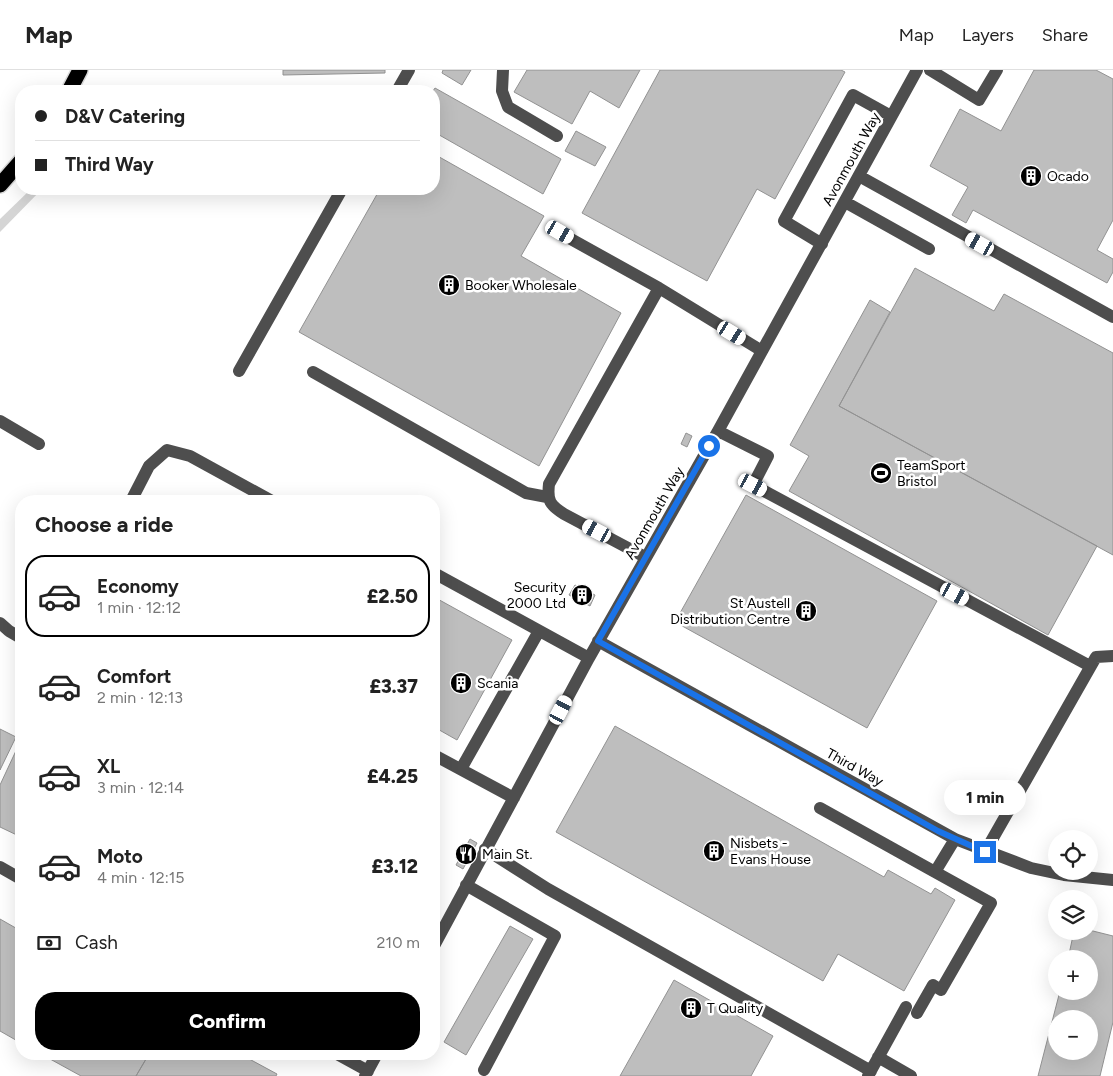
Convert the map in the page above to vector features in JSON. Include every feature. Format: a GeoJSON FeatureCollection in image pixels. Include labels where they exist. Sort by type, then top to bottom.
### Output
{"type":"FeatureCollection","features":[{"type":"Feature","properties":{"kind":"highway"},"geometry":{"type":"LineString","coordinates":[[71,85],[80,70]]}},
{"type":"Feature","properties":{"kind":"highway"},"geometry":{"type":"LineString","coordinates":[[1,184],[15,169]]}},
{"type":"Feature","properties":{"kind":"street"},"geometry":{"type":"LineString","coordinates":[[400,85],[409,70]]}},
{"type":"Feature","properties":{"kind":"street"},"geometry":{"type":"LineString","coordinates":[[503,70],[502,91],[508,106],[557,136]]}},
{"type":"Feature","properties":{"kind":"street","name":"Avonmouth Way"},"geometry":{"type":"LineString","coordinates":[[440,935],[598,641],[718,431],[917,70]]}},
{"type":"Feature","properties":{"kind":"street"},"geometry":{"type":"LineString","coordinates":[[930,70],[979,100],[997,70]]}},
{"type":"Feature","properties":{"kind":"street"},"geometry":{"type":"LineString","coordinates":[[822,244],[784,222],[853,95],[891,116]]}},
{"type":"Feature","properties":{"kind":"street"},"geometry":{"type":"LineString","coordinates":[[859,176],[1113,317]]}},
{"type":"Feature","properties":{"kind":"street"},"geometry":{"type":"LineString","coordinates":[[239,371],[339,195]]}},
{"type":"Feature","properties":{"kind":"street"},"geometry":{"type":"LineString","coordinates":[[845,202],[929,249]]}},
{"type":"Feature","properties":{"kind":"street"},"geometry":{"type":"LineString","coordinates":[[560,232],[659,288],[762,351]]}},
{"type":"Feature","properties":{"kind":"street"},"geometry":{"type":"LineString","coordinates":[[646,557],[564,514],[553,506],[547,497],[549,484],[659,288]]}},
{"type":"Feature","properties":{"kind":"street"},"geometry":{"type":"LineString","coordinates":[[313,372],[526,493],[547,497]]}},
{"type":"Feature","properties":{"kind":"street"},"geometry":{"type":"LineString","coordinates":[[0,421],[39,444]]}},
{"type":"Feature","properties":{"kind":"street"},"geometry":{"type":"LineString","coordinates":[[718,431],[768,456],[753,485],[1090,666]]}},
{"type":"Feature","properties":{"kind":"street"},"geometry":{"type":"LineString","coordinates":[[134,495],[148,466],[167,450],[190,456],[261,495]]}},
{"type":"Feature","properties":{"kind":"street"},"geometry":{"type":"LineString","coordinates":[[440,576],[589,658]]}},
{"type":"Feature","properties":{"kind":"street"},"geometry":{"type":"LineString","coordinates":[[0,623],[15,634]]}},
{"type":"Feature","properties":{"kind":"street"},"geometry":{"type":"LineString","coordinates":[[461,769],[539,631]]}},
{"type":"Feature","properties":{"kind":"street","name":"Third Way"},"geometry":{"type":"LineString","coordinates":[[598,641],[955,839],[1030,868],[1064,875],[1113,880]]}},
{"type":"Feature","properties":{"kind":"street"},"geometry":{"type":"LineString","coordinates":[[985,852],[1090,666],[1096,657],[1113,656]]}},
{"type":"Feature","properties":{"kind":"street"},"geometry":{"type":"LineString","coordinates":[[440,758],[514,798]]}},
{"type":"Feature","properties":{"kind":"street"},"geometry":{"type":"LineString","coordinates":[[485,849],[548,889],[869,1073],[878,1057],[912,1010],[933,985],[942,990],[990,903],[820,808]]}},
{"type":"Feature","properties":{"kind":"street"},"geometry":{"type":"LineString","coordinates":[[935,872],[955,839]]}},
{"type":"Feature","properties":{"kind":"street"},"geometry":{"type":"LineString","coordinates":[[0,867],[15,876]]}},
{"type":"Feature","properties":{"kind":"street"},"geometry":{"type":"LineString","coordinates":[[466,885],[555,936],[484,1070]]}},
{"type":"Feature","properties":{"kind":"street"},"geometry":{"type":"LineString","coordinates":[[878,1057],[911,1076]]}},
{"type":"Feature","properties":{"kind":"street"},"geometry":{"type":"LineString","coordinates":[[346,1060],[367,1073],[374,1060]]}},
{"type":"Feature","properties":{"kind":"shaded area"},"geometry":{"type":"Polygon","coordinates":[[[25,195],[36,195],[0,232],[0,219],[25,195]]]}},
{"type":"Feature","properties":{"kind":"building"},"geometry":{"type":"Polygon","coordinates":[[[283,70],[385,70],[385,73],[283,75],[283,70]]]}},
{"type":"Feature","properties":{"kind":"building"},"geometry":{"type":"Polygon","coordinates":[[[443,70],[471,70],[462,85],[442,73],[443,70]]]}},
{"type":"Feature","properties":{"kind":"building"},"geometry":{"type":"Polygon","coordinates":[[[527,70],[640,70],[619,108],[590,91],[572,124],[514,92],[527,70]]]}},
{"type":"Feature","properties":{"kind":"building"},"geometry":{"type":"Polygon","coordinates":[[[660,70],[841,70],[845,72],[775,199],[757,189],[707,281],[582,213],[660,70]]]}},
{"type":"Feature","properties":{"kind":"building","name":"Ocado"},"geometry":{"type":"Polygon","coordinates":[[[1034,70],[1096,70],[1113,79],[1113,220],[1097,250],[1113,259],[1113,272],[1107,283],[973,210],[966,223],[952,215],[968,187],[930,166],[960,109],[1001,131],[1034,70]]]}},
{"type":"Feature","properties":{"kind":"building"},"geometry":{"type":"Polygon","coordinates":[[[440,91],[561,159],[543,194],[440,135],[440,91]]]}},
{"type":"Feature","properties":{"kind":"building"},"geometry":{"type":"Polygon","coordinates":[[[576,131],[606,147],[595,166],[565,151],[576,131]]]}},
{"type":"Feature","properties":{"kind":"building","name":"Booker Wholesale"},"geometry":{"type":"Polygon","coordinates":[[[440,157],[544,216],[521,256],[621,313],[539,466],[299,332],[377,195],[440,195],[440,157]]]}},
{"type":"Feature","properties":{"kind":"building"},"geometry":{"type":"Polygon","coordinates":[[[915,268],[994,311],[1004,294],[1113,353],[1113,555],[839,406],[915,268]]]}},
{"type":"Feature","properties":{"kind":"building","name":"TeamSport Bristol"},"geometry":{"type":"Polygon","coordinates":[[[870,300],[890,312],[839,406],[1097,546],[1048,635],[789,491],[809,456],[790,445],[870,300]]]}},
{"type":"Feature","properties":{"kind":"building"},"geometry":{"type":"Polygon","coordinates":[[[686,433],[692,436],[687,447],[681,444],[686,433]]]}},
{"type":"Feature","properties":{"kind":"building","name":"St Austell Distribution Centre"},"geometry":{"type":"Polygon","coordinates":[[[746,495],[937,601],[867,728],[675,622],[746,495]]]}},
{"type":"Feature","properties":{"kind":"building","name":"Security 2000 Ltd"},"geometry":{"type":"Polygon","coordinates":[[[575,585],[595,595],[590,606],[569,595],[575,585]]]}},
{"type":"Feature","properties":{"kind":"building","name":"Scania"},"geometry":{"type":"Polygon","coordinates":[[[440,600],[512,640],[457,740],[440,730],[440,600]]]}},
{"type":"Feature","properties":{"kind":"building","name":"Nisbets - Evans House"},"geometry":{"type":"Polygon","coordinates":[[[615,726],[884,877],[888,870],[931,894],[935,888],[955,900],[904,991],[838,954],[823,981],[556,832],[615,726]]]}},
{"type":"Feature","properties":{"kind":"building"},"geometry":{"type":"Polygon","coordinates":[[[0,729],[15,736],[15,739],[0,770],[0,729]]]}},
{"type":"Feature","properties":{"kind":"building"},"geometry":{"type":"Polygon","coordinates":[[[15,753],[15,834],[0,827],[0,785],[15,753]]]}},
{"type":"Feature","properties":{"kind":"building","name":"Main St."},"geometry":{"type":"Polygon","coordinates":[[[470,839],[477,843],[463,869],[456,865],[470,839]]]}},
{"type":"Feature","properties":{"kind":"building"},"geometry":{"type":"Polygon","coordinates":[[[0,919],[15,928],[15,1040],[0,1031],[0,919]]]}},
{"type":"Feature","properties":{"kind":"building"},"geometry":{"type":"Polygon","coordinates":[[[510,926],[533,939],[466,1055],[444,1042],[510,926]]]}},
{"type":"Feature","properties":{"kind":"building"},"geometry":{"type":"Polygon","coordinates":[[[1098,932],[1113,936],[1113,1022],[1100,1076],[1038,1076],[1048,1037],[1048,1060],[1098,1060],[1098,1010],[1055,1010],[1058,1000],[1098,1000],[1098,950],[1070,950],[1072,940],[1098,940],[1098,932]]]}},
{"type":"Feature","properties":{"kind":"building","name":"T Quality"},"geometry":{"type":"Polygon","coordinates":[[[674,980],[773,1036],[751,1076],[620,1076],[674,980]]]}},
{"type":"Feature","properties":{"kind":"building"},"geometry":{"type":"Polygon","coordinates":[[[52,1060],[145,1060],[136,1076],[81,1076],[52,1060]]]}},
{"type":"Feature","properties":{"kind":"building"},"geometry":{"type":"Polygon","coordinates":[[[145,1060],[251,1060],[277,1074],[276,1076],[136,1076],[145,1060]]]}},
{"type":"Feature","properties":{"kind":"place","name":"Ocado"},"geometry":{"type":"Point","coordinates":[1031,176]}},
{"type":"Feature","properties":{"kind":"place","name":"Booker Wholesale"},"geometry":{"type":"Point","coordinates":[449,285]}},
{"type":"Feature","properties":{"kind":"place","name":"TeamSport Bristol"},"geometry":{"type":"Point","coordinates":[881,473]}},
{"type":"Feature","properties":{"kind":"place","name":"Security 2000 Ltd"},"geometry":{"type":"Point","coordinates":[582,595]}},
{"type":"Feature","properties":{"kind":"place","name":"St Austell Distribution Centre"},"geometry":{"type":"Point","coordinates":[806,611]}},
{"type":"Feature","properties":{"kind":"place","name":"Scania"},"geometry":{"type":"Point","coordinates":[461,683]}},
{"type":"Feature","properties":{"kind":"place","name":"Nisbets - Evans House"},"geometry":{"type":"Point","coordinates":[714,851]}},
{"type":"Feature","properties":{"kind":"place","name":"Main St."},"geometry":{"type":"Point","coordinates":[466,854]}},
{"type":"Feature","properties":{"kind":"place","name":"T Quality"},"geometry":{"type":"Point","coordinates":[691,1008]}},
{"type":"Feature","properties":{"kind":"route"},"geometry":{"type":"LineString","coordinates":[[709,446],[598,641],[938,831],[985,852]]}}]}
